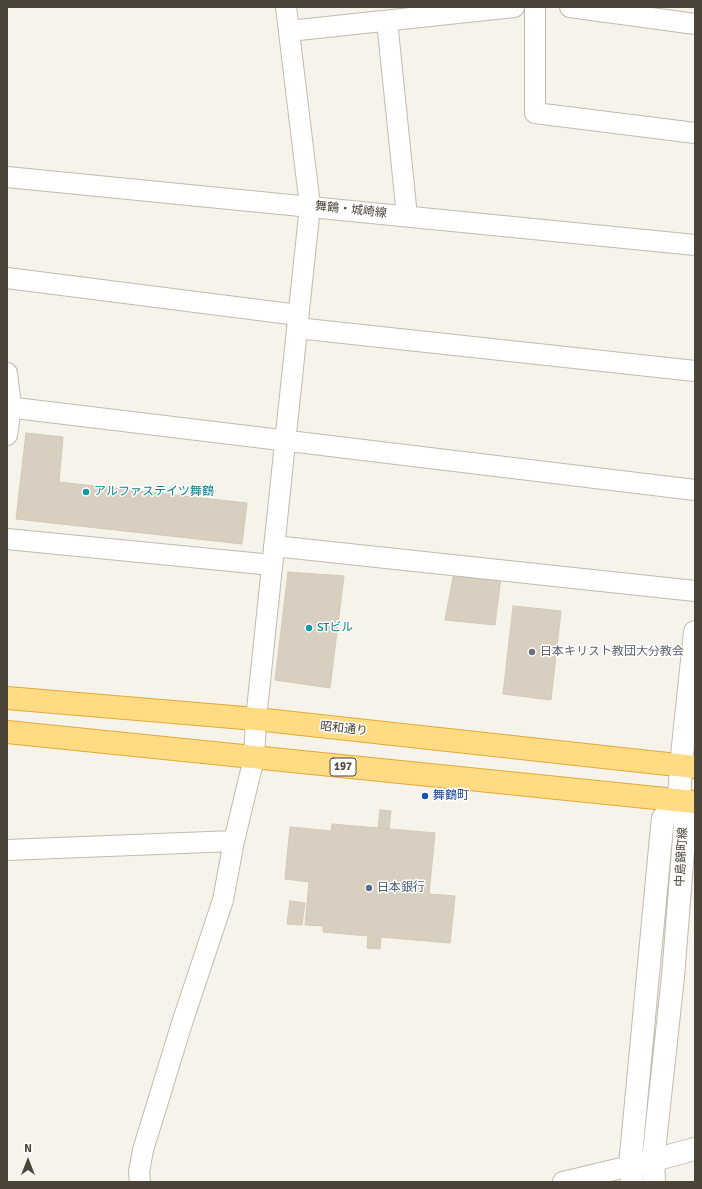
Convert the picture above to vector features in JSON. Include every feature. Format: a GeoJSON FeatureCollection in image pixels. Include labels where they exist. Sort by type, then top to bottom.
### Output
{"type":"FeatureCollection","features":[{"type":"Feature","properties":{"kind":"highway","name":"昭和通り"},"geometry":{"type":"LineString","coordinates":[[7,698],[256,719],[688,766]]}},
{"type":"Feature","properties":{"kind":"highway","name":"197"},"geometry":{"type":"LineString","coordinates":[[7,732],[687,801]]}},
{"type":"Feature","properties":{"kind":"street"},"geometry":{"type":"LineString","coordinates":[[140,1182],[139,1172],[143,1150],[182,1022],[223,900],[234,841],[254,758],[256,719],[310,206],[286,7]]}},
{"type":"Feature","properties":{"kind":"street"},"geometry":{"type":"LineString","coordinates":[[289,31],[514,7]]}},
{"type":"Feature","properties":{"kind":"street"},"geometry":{"type":"LineString","coordinates":[[535,7],[535,113],[695,133]]}},
{"type":"Feature","properties":{"kind":"street"},"geometry":{"type":"LineString","coordinates":[[570,7],[695,24]]}},
{"type":"Feature","properties":{"kind":"street"},"geometry":{"type":"LineString","coordinates":[[387,21],[407,216]]}},
{"type":"Feature","properties":{"kind":"street","name":"舞鶴・城崎線"},"geometry":{"type":"LineString","coordinates":[[7,177],[695,245]]}},
{"type":"Feature","properties":{"kind":"street"},"geometry":{"type":"LineString","coordinates":[[7,278],[298,321],[695,371]]}},
{"type":"Feature","properties":{"kind":"street"},"geometry":{"type":"LineString","coordinates":[[7,373],[9,407],[7,435]]}},
{"type":"Feature","properties":{"kind":"street"},"geometry":{"type":"LineString","coordinates":[[9,407],[695,490]]}},
{"type":"Feature","properties":{"kind":"street"},"geometry":{"type":"LineString","coordinates":[[7,539],[272,565]]}},
{"type":"Feature","properties":{"kind":"street"},"geometry":{"type":"LineString","coordinates":[[274,546],[695,591]]}},
{"type":"Feature","properties":{"kind":"street"},"geometry":{"type":"LineString","coordinates":[[687,801],[695,632]]}},
{"type":"Feature","properties":{"kind":"street","name":"中島錦町線"},"geometry":{"type":"LineString","coordinates":[[653,1172],[673,977],[684,846],[684,822],[687,801]]}},
{"type":"Feature","properties":{"kind":"street","name":"中島錦町線"},"geometry":{"type":"LineString","coordinates":[[631,1174],[663,818],[687,801]]}},
{"type":"Feature","properties":{"kind":"street"},"geometry":{"type":"LineString","coordinates":[[7,850],[234,841]]}},
{"type":"Feature","properties":{"kind":"street"},"geometry":{"type":"LineString","coordinates":[[562,1182],[653,1172],[695,1149]]}},
{"type":"Feature","properties":{"kind":"building","name":"アルファステイツ舞鶴"},"geometry":{"type":"Polygon","coordinates":[[[26,433],[63,437],[59,482],[247,503],[242,544],[16,519],[26,433]]]}},
{"type":"Feature","properties":{"kind":"building","name":"STビル"},"geometry":{"type":"Polygon","coordinates":[[[288,572],[344,576],[330,688],[275,680],[288,572]]]}},
{"type":"Feature","properties":{"kind":"building"},"geometry":{"type":"Polygon","coordinates":[[[454,572],[501,577],[495,625],[445,620],[454,572]]]}},
{"type":"Feature","properties":{"kind":"building","name":"日本キリスト教団大分教会"},"geometry":{"type":"Polygon","coordinates":[[[513,606],[561,611],[551,700],[503,694],[513,606]]]}},
{"type":"Feature","properties":{"kind":"building"},"geometry":{"type":"Polygon","coordinates":[[[380,810],[391,811],[389,829],[378,828],[380,810]]]}},
{"type":"Feature","properties":{"kind":"building","name":"日本銀行"},"geometry":{"type":"Polygon","coordinates":[[[332,824],[435,833],[429,894],[455,896],[450,943],[381,937],[380,949],[367,948],[368,936],[323,932],[323,926],[305,925],[309,882],[285,879],[290,827],[331,831],[332,824]]]}},
{"type":"Feature","properties":{"kind":"building"},"geometry":{"type":"Polygon","coordinates":[[[290,901],[305,903],[302,925],[287,924],[290,901]]]}},
{"type":"Feature","properties":{"kind":"place","name":"アルファステイツ舞鶴"},"geometry":{"type":"Point","coordinates":[86,492]}},
{"type":"Feature","properties":{"kind":"place","name":"STビル"},"geometry":{"type":"Point","coordinates":[309,628]}},
{"type":"Feature","properties":{"kind":"place","name":"日本キリスト教団大分教会"},"geometry":{"type":"Point","coordinates":[532,652]}},
{"type":"Feature","properties":{"kind":"place","name":"舞鶴町"},"geometry":{"type":"Point","coordinates":[425,796]}},
{"type":"Feature","properties":{"kind":"place","name":"日本銀行"},"geometry":{"type":"Point","coordinates":[369,888]}}]}
